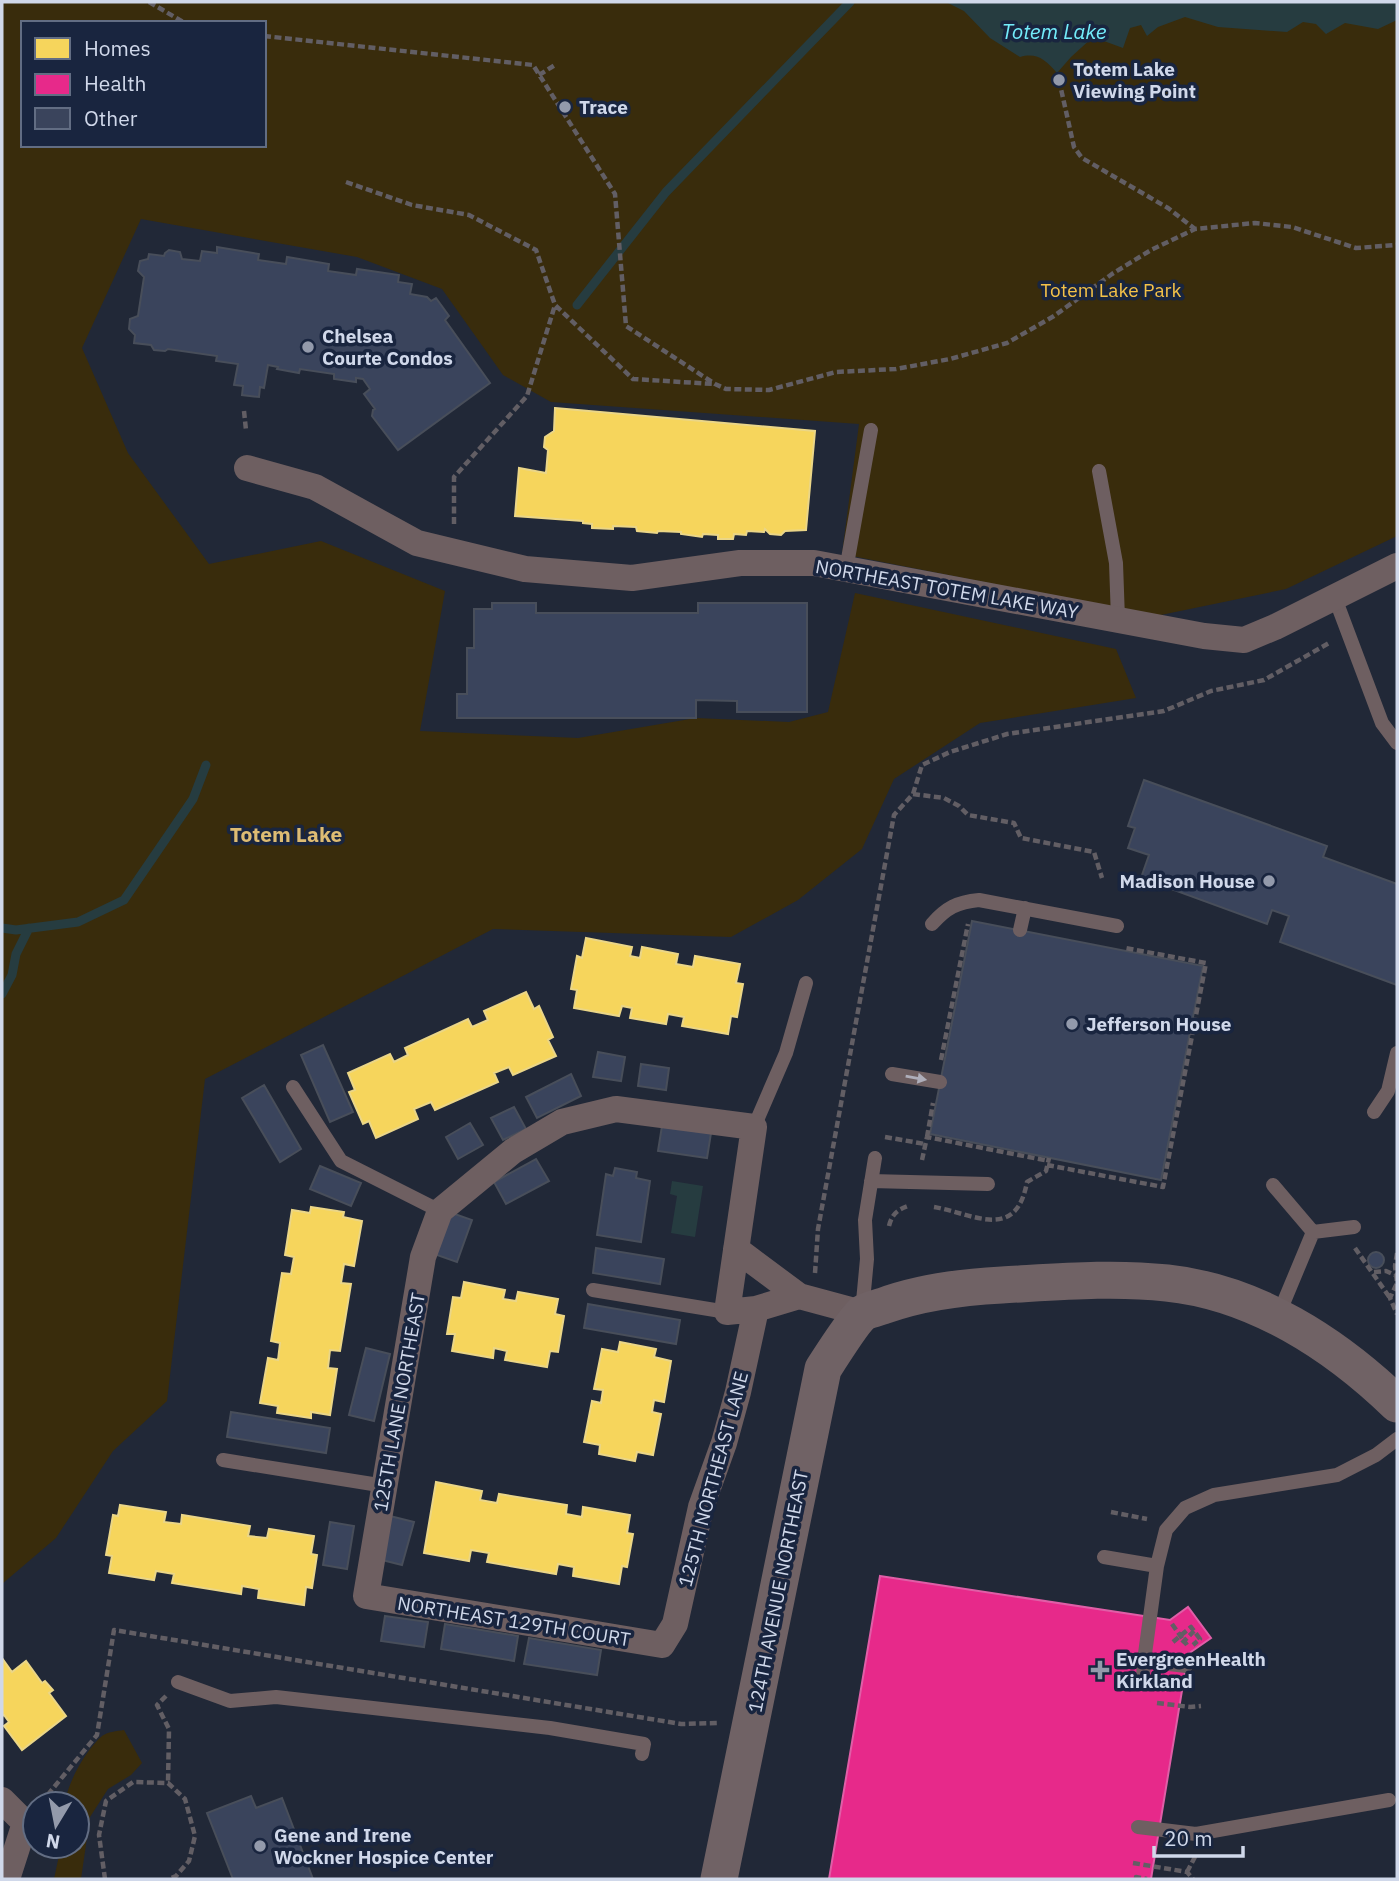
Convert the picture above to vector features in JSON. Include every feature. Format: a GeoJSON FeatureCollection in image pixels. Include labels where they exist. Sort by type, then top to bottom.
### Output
{"type":"FeatureCollection","features":[{"type":"Feature","properties":{"kind":"street","name":"NORTHEAST TOTEM LAKE WAY"},"geometry":{"type":"LineString","coordinates":[[247,468],[315,487],[417,543],[525,569],[632,578],[740,563],[814,563],[1205,636],[1244,639],[1275,627],[1397,566]]}},
{"type":"Feature","properties":{"kind":"street"},"geometry":{"type":"LineString","coordinates":[[440,1211],[513,1152],[562,1122],[617,1109],[754,1127],[727,1312],[755,1309],[799,1296]]}},
{"type":"Feature","properties":{"kind":"street","name":"125TH LANE NORTHEAST"},"geometry":{"type":"LineString","coordinates":[[366,1596],[423,1257],[440,1211]]}},
{"type":"Feature","properties":{"kind":"street"},"geometry":{"type":"LineString","coordinates":[[736,1249],[799,1296],[862,1313],[898,1300],[944,1290],[983,1286],[1119,1280],[1169,1283],[1206,1291],[1277,1317],[1342,1356],[1397,1404]]}},
{"type":"Feature","properties":{"kind":"street","name":"125TH NORTHEAST LANE"},"geometry":{"type":"LineString","coordinates":[[662,1646],[675,1623],[701,1507],[727,1430],[755,1309]]}},
{"type":"Feature","properties":{"kind":"street","name":"124TH AVENUE NORTHEAST"},"geometry":{"type":"LineString","coordinates":[[719,1879],[822,1369],[862,1313]]}},
{"type":"Feature","properties":{"kind":"street","name":"NORTHEAST 129TH COURT"},"geometry":{"type":"LineString","coordinates":[[366,1596],[662,1646]]}},
{"type":"Feature","properties":{"kind":"street"},"geometry":{"type":"LineString","coordinates":[[2,1800],[25,1823],[7,1879]]}},
{"type":"Feature","properties":{"kind":"lane"},"geometry":{"type":"LineString","coordinates":[[846,570],[871,430]]}},
{"type":"Feature","properties":{"kind":"lane"},"geometry":{"type":"LineString","coordinates":[[1099,471],[1116,563],[1118,620]]}},
{"type":"Feature","properties":{"kind":"lane"},"geometry":{"type":"LineString","coordinates":[[1335,598],[1382,723],[1397,743]]}},
{"type":"Feature","properties":{"kind":"lane"},"geometry":{"type":"LineString","coordinates":[[932,924],[946,908],[962,901],[979,900],[1116,926]]}},
{"type":"Feature","properties":{"kind":"lane"},"geometry":{"type":"LineString","coordinates":[[1021,929],[1025,908]]}},
{"type":"Feature","properties":{"kind":"lane"},"geometry":{"type":"LineString","coordinates":[[754,1127],[786,1053],[806,983]]}},
{"type":"Feature","properties":{"kind":"lane"},"geometry":{"type":"LineString","coordinates":[[1374,1112],[1388,1091],[1397,1053]]}},
{"type":"Feature","properties":{"kind":"lane"},"geometry":{"type":"LineString","coordinates":[[892,1074],[939,1082]]}},
{"type":"Feature","properties":{"kind":"lane"},"geometry":{"type":"LineString","coordinates":[[293,1087],[341,1161],[440,1211]]}},
{"type":"Feature","properties":{"kind":"lane"},"geometry":{"type":"LineString","coordinates":[[862,1313],[867,1259],[865,1220],[875,1158]]}},
{"type":"Feature","properties":{"kind":"lane"},"geometry":{"type":"LineString","coordinates":[[871,1181],[988,1184]]}},
{"type":"Feature","properties":{"kind":"lane"},"geometry":{"type":"LineString","coordinates":[[1273,1185],[1313,1232]]}},
{"type":"Feature","properties":{"kind":"lane"},"geometry":{"type":"LineString","coordinates":[[1313,1232],[1354,1227]]}},
{"type":"Feature","properties":{"kind":"lane"},"geometry":{"type":"LineString","coordinates":[[1277,1317],[1313,1232]]}},
{"type":"Feature","properties":{"kind":"lane"},"geometry":{"type":"LineString","coordinates":[[593,1290],[727,1312]]}},
{"type":"Feature","properties":{"kind":"lane"},"geometry":{"type":"LineString","coordinates":[[1143,1678],[1157,1566],[1166,1530],[1185,1508],[1214,1495],[1337,1475],[1376,1455],[1397,1439]]}},
{"type":"Feature","properties":{"kind":"lane"},"geometry":{"type":"LineString","coordinates":[[223,1460],[385,1486]]}},
{"type":"Feature","properties":{"kind":"lane"},"geometry":{"type":"LineString","coordinates":[[1104,1557],[1157,1566]]}},
{"type":"Feature","properties":{"kind":"lane"},"geometry":{"type":"LineString","coordinates":[[1144,1661],[1186,1666]]}},
{"type":"Feature","properties":{"kind":"lane"},"geometry":{"type":"LineString","coordinates":[[178,1682],[230,1701],[276,1698],[644,1744],[642,1754]]}},
{"type":"Feature","properties":{"kind":"lane"},"geometry":{"type":"LineString","coordinates":[[1138,1827],[1196,1834],[1389,1800]]}},
{"type":"Feature","properties":{"kind":"path"},"geometry":{"type":"LineString","coordinates":[[149,2],[182,21]]}},
{"type":"Feature","properties":{"kind":"path"},"geometry":{"type":"LineString","coordinates":[[266,36],[533,65],[615,194],[626,326],[726,389],[769,390],[835,372],[896,369],[950,359],[1007,344],[1054,316],[1151,250],[1195,229],[1255,223],[1292,227],[1356,248],[1397,245]]}},
{"type":"Feature","properties":{"kind":"path"},"geometry":{"type":"LineString","coordinates":[[539,75],[555,65]]}},
{"type":"Feature","properties":{"kind":"path"},"geometry":{"type":"LineString","coordinates":[[1059,80],[1074,147],[1082,158],[1168,208],[1195,229]]}},
{"type":"Feature","properties":{"kind":"path"},"geometry":{"type":"LineString","coordinates":[[346,182],[412,205],[469,215],[536,250],[555,305],[633,379],[715,384]]}},
{"type":"Feature","properties":{"kind":"path"},"geometry":{"type":"LineString","coordinates":[[453,552],[454,477],[527,396],[555,305]]}},
{"type":"Feature","properties":{"kind":"path"},"geometry":{"type":"LineString","coordinates":[[244,411],[246,430]]}},
{"type":"Feature","properties":{"kind":"path"},"geometry":{"type":"LineString","coordinates":[[815,1273],[818,1229],[894,816],[913,794],[922,765],[950,752],[1007,734],[1164,711],[1211,691],[1264,680],[1348,632]]}},
{"type":"Feature","properties":{"kind":"path"},"geometry":{"type":"LineString","coordinates":[[913,794],[944,798],[968,815],[1014,823],[1021,838],[1094,852],[1101,878]]}},
{"type":"Feature","properties":{"kind":"path"},"geometry":{"type":"LineString","coordinates":[[921,1168],[968,920],[1021,929]]}},
{"type":"Feature","properties":{"kind":"path"},"geometry":{"type":"LineString","coordinates":[[926,1137],[1163,1187],[1206,963],[1113,946]]}},
{"type":"Feature","properties":{"kind":"path"},"geometry":{"type":"LineString","coordinates":[[897,1139],[925,1144]]}},
{"type":"Feature","properties":{"kind":"path"},"geometry":{"type":"LineString","coordinates":[[927,1206],[985,1220],[999,1220],[1009,1216],[1020,1205],[1024,1181],[1046,1171],[1048,1161]]}},
{"type":"Feature","properties":{"kind":"path"},"geometry":{"type":"LineString","coordinates":[[887,1233],[891,1216],[907,1206],[915,1206]]}},
{"type":"Feature","properties":{"kind":"path"},"geometry":{"type":"LineString","coordinates":[[1355,1249],[1374,1272],[1397,1314]]}},
{"type":"Feature","properties":{"kind":"path"},"geometry":{"type":"LineString","coordinates":[[1390,1298],[1397,1283],[1397,1253]]}},
{"type":"Feature","properties":{"kind":"path"},"geometry":{"type":"LineString","coordinates":[[1374,1272],[1386,1271],[1396,1275]]}},
{"type":"Feature","properties":{"kind":"path"},"geometry":{"type":"LineString","coordinates":[[1111,1512],[1147,1519]]}},
{"type":"Feature","properties":{"kind":"path"},"geometry":{"type":"LineString","coordinates":[[1168,1620],[1190,1649]]}},
{"type":"Feature","properties":{"kind":"path"},"geometry":{"type":"LineString","coordinates":[[1191,1627],[1200,1639]]}},
{"type":"Feature","properties":{"kind":"path"},"geometry":{"type":"LineString","coordinates":[[167,1783],[169,1729],[157,1705],[178,1682]]}},
{"type":"Feature","properties":{"kind":"path"},"geometry":{"type":"LineString","coordinates":[[1157,1703],[1201,1706]]}},
{"type":"Feature","properties":{"kind":"path"},"geometry":{"type":"LineString","coordinates":[[105,1879],[99,1835],[106,1801],[133,1782],[167,1783],[185,1798],[195,1836],[189,1861],[176,1876],[169,1879]]}},
{"type":"Feature","properties":{"kind":"path"},"geometry":{"type":"LineString","coordinates":[[1133,1863],[1187,1872],[1193,1879]]}},
{"type":"Feature","properties":{"kind":"green space","name":"Totem Lake Park"},"geometry":{"type":"Polygon","coordinates":[[[2,2],[1397,2],[1397,536],[1286,589],[1156,616],[842,554],[859,424],[551,402],[503,375],[442,289],[357,257],[141,219],[82,348],[128,453],[209,564],[321,541],[445,591],[420,731],[578,738],[696,718],[789,722],[828,712],[855,593],[1116,649],[1136,698],[980,723],[894,779],[862,849],[798,900],[731,937],[493,929],[205,1079],[167,1401],[113,1451],[56,1538],[2,1584],[2,2]]]}},
{"type":"Feature","properties":{"kind":"green space"},"geometry":{"type":"Polygon","coordinates":[[[124,1730],[142,1763],[131,1775],[108,1789],[91,1815],[91,1790],[69,1790],[78,1767],[102,1736],[124,1730]]]}},
{"type":"Feature","properties":{"kind":"green space"},"geometry":{"type":"Polygon","coordinates":[[[58,1860],[84,1860],[81,1879],[54,1879],[58,1860]]]}},
{"type":"Feature","properties":{"kind":"water","name":"Totem Lake"},"geometry":{"type":"Polygon","coordinates":[[[946,2],[1397,2],[1397,20],[1378,29],[1345,23],[1326,34],[1316,24],[1303,22],[1287,32],[1218,27],[1185,17],[1158,27],[1147,36],[1141,25],[1130,28],[1123,48],[1093,37],[1057,73],[1041,58],[1020,57],[990,38],[964,11],[946,2]]]}},
{"type":"Feature","properties":{"kind":"water"},"geometry":{"type":"Polygon","coordinates":[[[672,1181],[703,1186],[695,1237],[671,1233],[677,1196],[670,1194],[672,1181]]]}},
{"type":"Feature","properties":{"kind":"building: Homes"},"geometry":{"type":"Polygon","coordinates":[[[555,408],[815,431],[806,530],[785,531],[781,535],[770,534],[765,529],[764,532],[747,531],[746,535],[734,534],[733,539],[718,539],[718,535],[703,534],[702,537],[681,532],[657,533],[637,531],[636,527],[592,528],[592,524],[583,521],[515,516],[519,468],[546,473],[548,450],[544,447],[545,437],[554,431],[555,408]]]}},
{"type":"Feature","properties":{"kind":"building: Homes"},"geometry":{"type":"Polygon","coordinates":[[[586,938],[632,947],[630,956],[640,958],[642,947],[678,954],[676,964],[693,967],[695,956],[740,964],[736,983],[743,984],[737,1017],[731,1016],[728,1034],[682,1026],[684,1017],[668,1014],[666,1024],[630,1018],[632,1008],[622,1006],[619,1016],[574,1008],[577,990],[571,989],[577,956],[582,958],[586,938]]]}},
{"type":"Feature","properties":{"kind":"building: Homes"},"geometry":{"type":"Polygon","coordinates":[[[526,992],[534,1009],[539,1006],[553,1037],[548,1040],[556,1056],[513,1075],[509,1067],[494,1073],[498,1082],[435,1110],[431,1102],[414,1109],[418,1119],[376,1138],[369,1121],[363,1124],[349,1092],[355,1090],[348,1073],[390,1054],[394,1062],[408,1055],[405,1048],[468,1019],[472,1027],[488,1020],[484,1011],[526,992]]]}},
{"type":"Feature","properties":{"kind":"building: Homes"},"geometry":{"type":"Polygon","coordinates":[[[311,1207],[344,1212],[343,1217],[362,1221],[354,1266],[344,1264],[341,1283],[351,1284],[340,1351],[330,1350],[328,1368],[337,1369],[330,1415],[311,1412],[311,1418],[277,1413],[278,1406],[260,1403],[268,1358],[278,1360],[280,1343],[271,1341],[282,1273],[291,1274],[294,1257],[285,1255],[292,1210],[310,1213],[311,1207]]]}},
{"type":"Feature","properties":{"kind":"building: Homes"},"geometry":{"type":"Polygon","coordinates":[[[464,1282],[505,1290],[503,1299],[516,1301],[518,1292],[558,1299],[555,1314],[564,1316],[558,1352],[550,1351],[547,1367],[505,1360],[507,1351],[494,1348],[493,1358],[452,1351],[455,1334],[447,1334],[453,1297],[461,1298],[464,1282]]]}},
{"type":"Feature","properties":{"kind":"building: Homes"},"geometry":{"type":"Polygon","coordinates":[[[620,1342],[656,1349],[654,1357],[671,1361],[664,1402],[654,1400],[652,1412],[661,1414],[653,1455],[637,1452],[635,1461],[599,1454],[600,1445],[584,1442],[592,1401],[601,1403],[603,1390],[594,1389],[602,1349],[618,1352],[620,1342]]]}},
{"type":"Feature","properties":{"kind":"building: Homes"},"geometry":{"type":"Polygon","coordinates":[[[436,1482],[482,1491],[480,1500],[497,1503],[499,1494],[567,1505],[566,1514],[582,1517],[583,1507],[630,1515],[627,1533],[633,1534],[627,1567],[622,1566],[619,1584],[573,1576],[574,1567],[558,1564],[556,1574],[487,1562],[489,1553],[471,1550],[469,1561],[424,1553],[436,1482]]]}},
{"type":"Feature","properties":{"kind":"building: Homes"},"geometry":{"type":"Polygon","coordinates":[[[120,1505],[166,1512],[164,1522],[181,1524],[182,1515],[250,1526],[248,1536],[267,1538],[269,1529],[314,1536],[311,1554],[317,1555],[312,1588],[306,1587],[304,1605],[258,1598],[259,1589],[242,1586],[241,1594],[172,1583],[174,1574],[156,1571],[154,1580],[109,1573],[112,1556],[106,1555],[113,1515],[118,1516],[120,1505]]]}},
{"type":"Feature","properties":{"kind":"building: Homes"},"geometry":{"type":"Polygon","coordinates":[[[2,1658],[12,1672],[26,1661],[42,1683],[45,1681],[53,1690],[49,1693],[66,1716],[22,1750],[4,1726],[9,1722],[2,1716],[2,1658]]]}},
{"type":"Feature","properties":{"kind":"building: Health"},"geometry":{"type":"Polygon","coordinates":[[[880,1576],[1170,1620],[1188,1607],[1211,1638],[1188,1654],[1151,1879],[829,1879],[880,1576]]]}},
{"type":"Feature","properties":{"kind":"building: Other","name":"Chelsea Courte Condos"},"geometry":{"type":"Polygon","coordinates":[[[217,247],[259,254],[258,260],[286,264],[287,257],[329,264],[328,271],[356,275],[357,269],[399,275],[398,282],[412,284],[410,294],[427,297],[431,301],[436,298],[449,316],[445,320],[490,383],[398,450],[372,416],[375,409],[364,394],[370,389],[363,379],[356,378],[356,382],[334,379],[334,374],[300,369],[299,373],[268,365],[264,388],[260,387],[259,397],[242,395],[243,386],[234,385],[238,364],[216,361],[217,356],[168,349],[154,350],[151,345],[134,343],[135,335],[129,329],[130,319],[138,316],[144,277],[138,271],[140,261],[148,259],[149,254],[164,256],[169,250],[180,252],[182,259],[200,261],[202,251],[217,253],[217,247]]]}},
{"type":"Feature","properties":{"kind":"building: Other"},"geometry":{"type":"Polygon","coordinates":[[[492,603],[536,603],[536,613],[698,613],[698,603],[807,603],[807,712],[737,712],[737,701],[696,700],[696,718],[457,718],[457,694],[467,694],[467,648],[474,648],[474,609],[492,609],[492,603]]]}},
{"type":"Feature","properties":{"kind":"building: Other","name":"Madison House"},"geometry":{"type":"Polygon","coordinates":[[[1144,780],[1327,846],[1323,857],[1397,884],[1397,985],[1280,942],[1289,916],[1272,910],[1267,924],[1141,878],[1149,855],[1128,848],[1135,828],[1128,826],[1144,780]]]}},
{"type":"Feature","properties":{"kind":"building: Other","name":"Jefferson House"},"geometry":{"type":"Polygon","coordinates":[[[972,921],[1203,966],[1161,1180],[930,1134],[972,921]]]}},
{"type":"Feature","properties":{"kind":"building: Other"},"geometry":{"type":"Polygon","coordinates":[[[323,1045],[353,1112],[330,1122],[301,1055],[323,1045]]]}},
{"type":"Feature","properties":{"kind":"building: Other"},"geometry":{"type":"Polygon","coordinates":[[[598,1052],[625,1057],[621,1081],[593,1077],[598,1052]]]}},
{"type":"Feature","properties":{"kind":"building: Other"},"geometry":{"type":"Polygon","coordinates":[[[641,1064],[669,1068],[666,1090],[638,1086],[641,1064]]]}},
{"type":"Feature","properties":{"kind":"building: Other"},"geometry":{"type":"Polygon","coordinates":[[[571,1074],[581,1096],[537,1118],[526,1097],[571,1074]]]}},
{"type":"Feature","properties":{"kind":"building: Other"},"geometry":{"type":"Polygon","coordinates":[[[264,1085],[301,1149],[280,1162],[242,1098],[264,1085]]]}},
{"type":"Feature","properties":{"kind":"building: Other"},"geometry":{"type":"Polygon","coordinates":[[[514,1107],[526,1129],[503,1140],[491,1118],[514,1107]]]}},
{"type":"Feature","properties":{"kind":"building: Other"},"geometry":{"type":"Polygon","coordinates":[[[470,1123],[483,1145],[458,1159],[446,1137],[470,1123]]]}},
{"type":"Feature","properties":{"kind":"building: Other"},"geometry":{"type":"Polygon","coordinates":[[[662,1126],[711,1133],[707,1158],[658,1151],[662,1126]]]}},
{"type":"Feature","properties":{"kind":"building: Other"},"geometry":{"type":"Polygon","coordinates":[[[536,1159],[549,1181],[506,1204],[494,1182],[536,1159]]]}},
{"type":"Feature","properties":{"kind":"building: Other"},"geometry":{"type":"Polygon","coordinates":[[[320,1166],[361,1183],[351,1206],[310,1189],[320,1166]]]}},
{"type":"Feature","properties":{"kind":"building: Other"},"geometry":{"type":"Polygon","coordinates":[[[615,1168],[637,1172],[636,1178],[650,1181],[641,1242],[597,1235],[606,1174],[613,1176],[615,1168]]]}},
{"type":"Feature","properties":{"kind":"building: Other"},"geometry":{"type":"Polygon","coordinates":[[[449,1212],[472,1220],[457,1262],[434,1254],[449,1212]]]}},
{"type":"Feature","properties":{"kind":"building: Other"},"geometry":{"type":"Polygon","coordinates":[[[596,1248],[664,1259],[660,1284],[593,1273],[596,1248]]]}},
{"type":"Feature","properties":{"kind":"building: Other"},"geometry":{"type":"Polygon","coordinates":[[[1376,1252],[1382,1254],[1382,1266],[1376,1268],[1370,1266],[1368,1260],[1370,1254],[1376,1252]]]}},
{"type":"Feature","properties":{"kind":"building: Other"},"geometry":{"type":"Polygon","coordinates":[[[588,1304],[680,1320],[676,1344],[584,1328],[588,1304]]]}},
{"type":"Feature","properties":{"kind":"building: Other"},"geometry":{"type":"Polygon","coordinates":[[[366,1348],[390,1354],[374,1421],[349,1415],[366,1348]]]}},
{"type":"Feature","properties":{"kind":"building: Other"},"geometry":{"type":"Polygon","coordinates":[[[231,1412],[330,1428],[326,1453],[227,1437],[231,1412]]]}},
{"type":"Feature","properties":{"kind":"building: Other"},"geometry":{"type":"Polygon","coordinates":[[[390,1516],[414,1522],[402,1565],[378,1559],[390,1516]]]}},
{"type":"Feature","properties":{"kind":"building: Other"},"geometry":{"type":"Polygon","coordinates":[[[330,1522],[354,1526],[347,1569],[323,1565],[330,1522]]]}},
{"type":"Feature","properties":{"kind":"building: Other"},"geometry":{"type":"Polygon","coordinates":[[[385,1616],[428,1622],[424,1647],[381,1641],[385,1616]]]}},
{"type":"Feature","properties":{"kind":"building: Other"},"geometry":{"type":"Polygon","coordinates":[[[445,1624],[518,1636],[514,1661],[441,1649],[445,1624]]]}},
{"type":"Feature","properties":{"kind":"building: Other"},"geometry":{"type":"Polygon","coordinates":[[[529,1638],[601,1650],[597,1675],[524,1664],[529,1638]]]}},
{"type":"Feature","properties":{"kind":"building: Other","name":"Gene and Irene Wockner Hospice Center"},"geometry":{"type":"Polygon","coordinates":[[[251,1796],[256,1808],[282,1798],[313,1879],[233,1879],[207,1813],[251,1796]]]}},
{"type":"Feature","properties":{"kind":"waterway"},"geometry":{"type":"LineString","coordinates":[[577,305],[666,192],[850,2]]}},
{"type":"Feature","properties":{"kind":"waterway"},"geometry":{"type":"LineString","coordinates":[[2,928],[16,930],[78,922],[124,900],[193,799],[206,765]]}},
{"type":"Feature","properties":{"kind":"waterway"},"geometry":{"type":"LineString","coordinates":[[2,994],[12,975],[16,954],[29,928]]}},
{"type":"Feature","properties":{"kind":"place","name":"Totem Lake Viewing Point"},"geometry":{"type":"Point","coordinates":[1059,80]}},
{"type":"Feature","properties":{"kind":"place","name":"Trace"},"geometry":{"type":"Point","coordinates":[565,107]}},
{"type":"Feature","properties":{"kind":"place","name":"Chelsea Courte Condos"},"geometry":{"type":"Point","coordinates":[308,347]}},
{"type":"Feature","properties":{"kind":"place","name":"Madison House"},"geometry":{"type":"Point","coordinates":[1269,881]}},
{"type":"Feature","properties":{"kind":"place","name":"Jefferson House"},"geometry":{"type":"Point","coordinates":[1072,1024]}},
{"type":"Feature","properties":{"kind":"place","name":"EvergreenHealth Kirkland"},"geometry":{"type":"Point","coordinates":[1100,1670]}},
{"type":"Feature","properties":{"kind":"place","name":"Gene and Irene Wockner Hospice Center"},"geometry":{"type":"Point","coordinates":[260,1846]}},
{"type":"Feature","properties":{"kind":"district","name":"Totem Lake"},"geometry":{"type":"Point","coordinates":[286,834]}}]}
